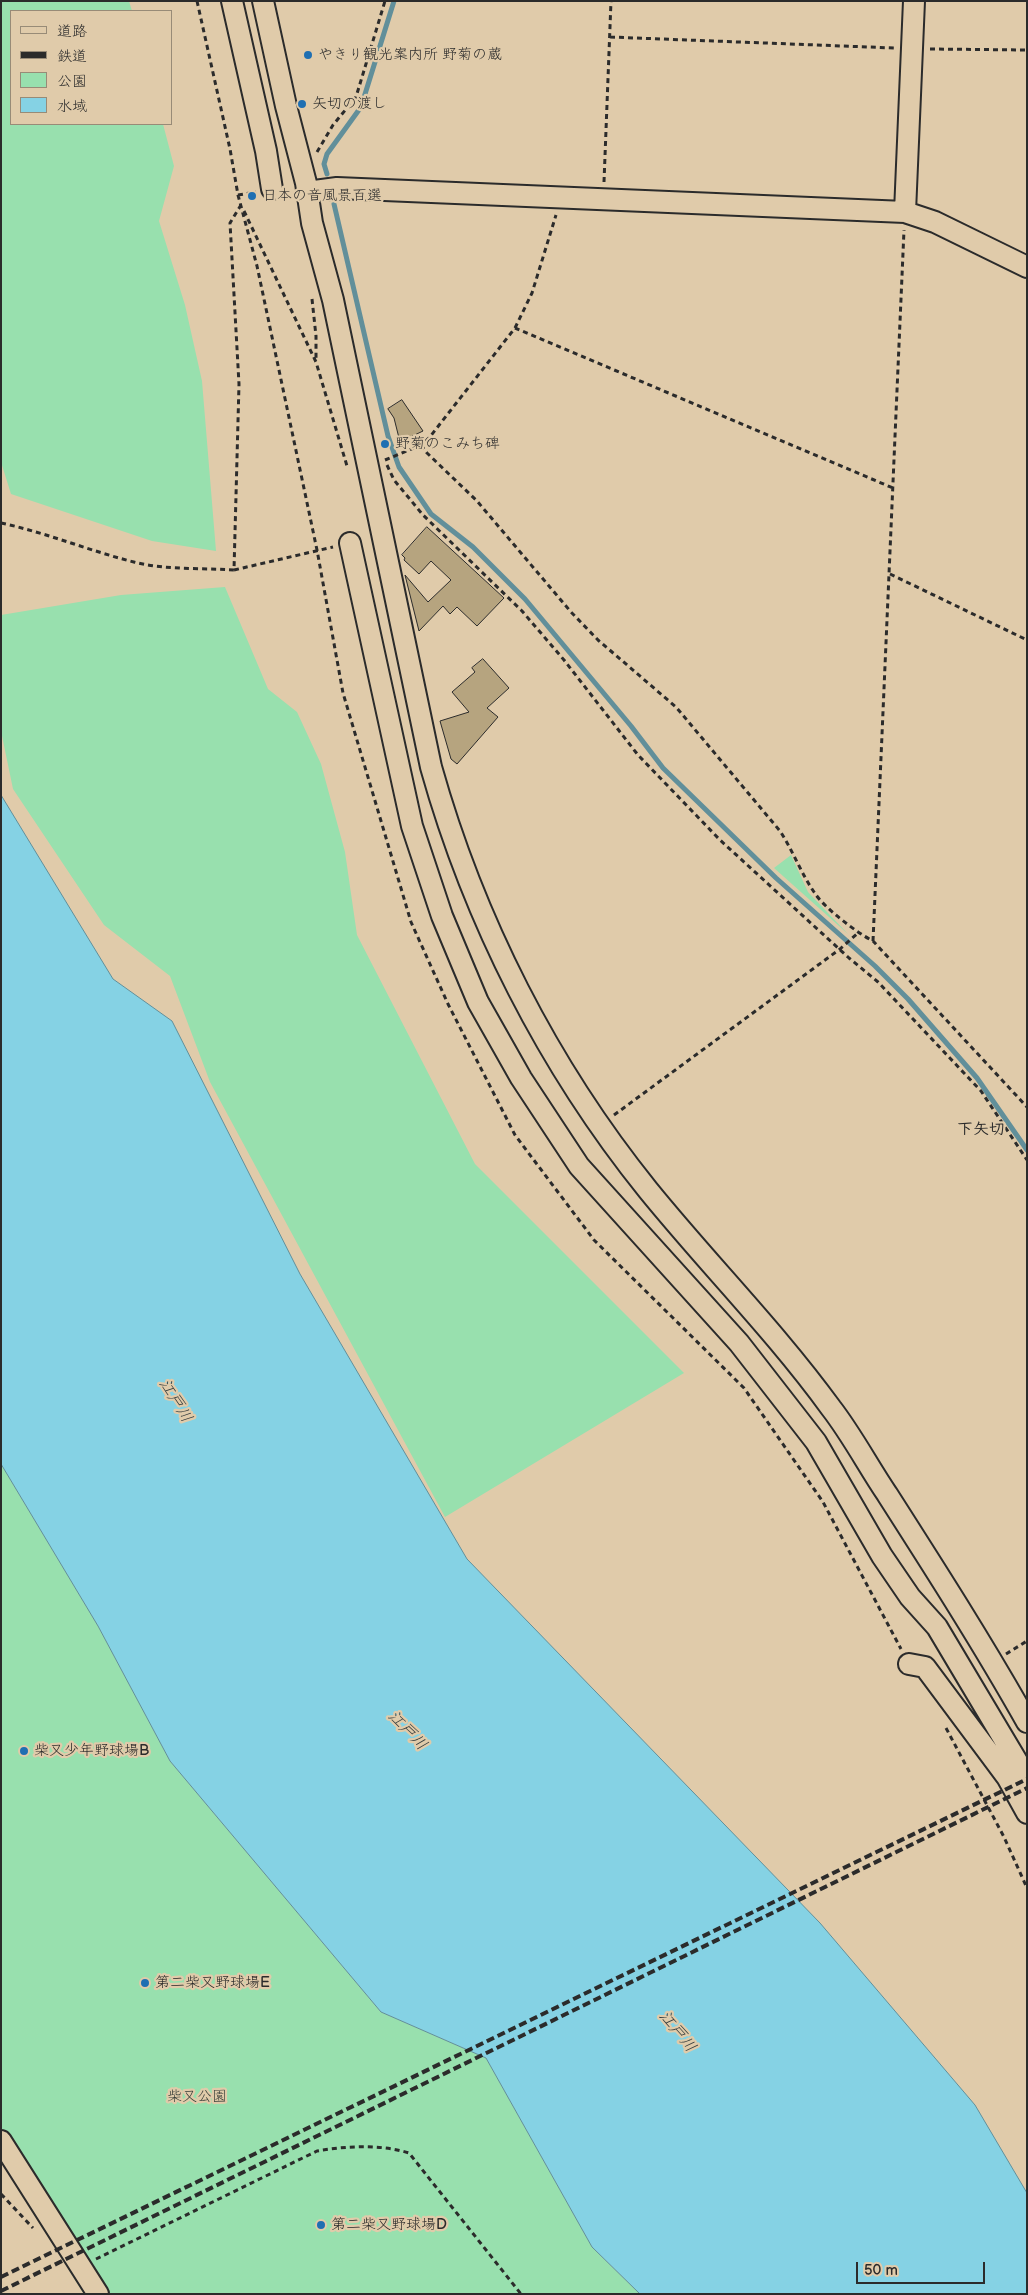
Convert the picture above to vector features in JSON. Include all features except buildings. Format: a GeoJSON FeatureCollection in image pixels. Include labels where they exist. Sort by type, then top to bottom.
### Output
{"type":"FeatureCollection","features":[{"type":"Feature","properties":{"kind":"street"},"geometry":{"type":"LineString","coordinates":[[232,1],[266,151],[272,189]]}},
{"type":"Feature","properties":{"kind":"street"},"geometry":{"type":"LineString","coordinates":[[263,1],[305,183],[312,223],[333,300],[430,768],[469,883],[501,953],[549,1046],[600,1126],[648,1190],[779,1341],[833,1410],[916,1538],[1027,1722]]}},
{"type":"Feature","properties":{"kind":"street"},"geometry":{"type":"LineString","coordinates":[[905,212],[914,1]]}},
{"type":"Feature","properties":{"kind":"street"},"geometry":{"type":"LineString","coordinates":[[305,183],[337,188],[905,212],[935,222],[1027,267]]}},
{"type":"Feature","properties":{"kind":"street"},"geometry":{"type":"LineString","coordinates":[[350,543],[412,826],[442,916],[483,1010],[521,1078],[579,1166],[739,1343],[816,1442],[882,1556],[910,1597],[937,1627],[1027,1778]]}},
{"type":"Feature","properties":{"kind":"street"},"geometry":{"type":"LineString","coordinates":[[909,1664],[925,1667],[1006,1776],[1027,1813]]}},
{"type":"Feature","properties":{"kind":"street"},"geometry":{"type":"LineString","coordinates":[[1,2142],[98,2294]]}},
{"type":"Feature","properties":{"kind":"path"},"geometry":{"type":"LineString","coordinates":[[305,183],[333,125],[356,97],[385,1]]}},
{"type":"Feature","properties":{"kind":"path"},"geometry":{"type":"LineString","coordinates":[[603,200],[612,1]]}},
{"type":"Feature","properties":{"kind":"path"},"geometry":{"type":"LineString","coordinates":[[610,37],[912,49],[1027,50]]}},
{"type":"Feature","properties":{"kind":"path"},"geometry":{"type":"LineString","coordinates":[[561,198],[532,294],[515,328],[429,438],[422,445],[385,460],[394,480],[423,515],[522,612],[564,660],[638,755],[720,840],[878,982],[982,1091],[1027,1160]]}},
{"type":"Feature","properties":{"kind":"path"},"geometry":{"type":"LineString","coordinates":[[234,570],[239,384],[230,222],[241,204],[316,362],[348,467]]}},
{"type":"Feature","properties":{"kind":"path"},"geometry":{"type":"LineString","coordinates":[[873,942],[905,212]]}},
{"type":"Feature","properties":{"kind":"path"},"geometry":{"type":"LineString","coordinates":[[515,328],[893,488]]}},
{"type":"Feature","properties":{"kind":"path"},"geometry":{"type":"LineString","coordinates":[[422,445],[427,453],[477,501],[571,612],[598,640],[676,707],[780,831],[794,852],[814,894],[858,933],[873,942],[1027,1107]]}},
{"type":"Feature","properties":{"kind":"path"},"geometry":{"type":"LineString","coordinates":[[1,523],[32,530],[72,545],[140,564],[234,570],[317,550]]}},
{"type":"Feature","properties":{"kind":"path"},"geometry":{"type":"LineString","coordinates":[[890,574],[1027,640]]}},
{"type":"Feature","properties":{"kind":"path"},"geometry":{"type":"LineString","coordinates":[[600,1126],[840,949],[858,933]]}},
{"type":"Feature","properties":{"kind":"path"},"geometry":{"type":"LineString","coordinates":[[993,1663],[1027,1641]]}},
{"type":"Feature","properties":{"kind":"path"},"geometry":{"type":"LineString","coordinates":[[80,2267],[317,2152],[334,2149],[382,2148],[409,2154],[521,2294]]}},
{"type":"Feature","properties":{"kind":"path"},"geometry":{"type":"LineString","coordinates":[[1,2194],[38,2234]]}},
{"type":"Feature","properties":{"kind":"green space"},"geometry":{"type":"Polygon","coordinates":[[[1,1],[129,1],[132,10],[10,10],[10,125],[163,125],[174,166],[159,221],[185,305],[202,381],[216,551],[152,541],[11,494],[1,462],[1,1]]]}},
{"type":"Feature","properties":{"kind":"green space"},"geometry":{"type":"Polygon","coordinates":[[[225,587],[268,689],[297,712],[321,764],[345,852],[357,935],[475,1164],[684,1373],[445,1517],[210,1082],[170,976],[104,925],[13,789],[1,731],[1,615],[121,595],[225,587]]]}},
{"type":"Feature","properties":{"kind":"green space"},"geometry":{"type":"Polygon","coordinates":[[[791,855],[808,892],[848,934],[774,868],[791,855]]]}},
{"type":"Feature","properties":{"kind":"green space","name":"柴又公園"},"geometry":{"type":"Polygon","coordinates":[[[1,1464],[98,1626],[170,1761],[381,2012],[486,2058],[592,2247],[640,2294],[84,2294],[1,2161],[1,1464]]]}},
{"type":"Feature","properties":{"kind":"water","name":"江戸川"},"geometry":{"type":"Polygon","coordinates":[[[1,795],[113,979],[172,1021],[300,1274],[467,1559],[820,1923],[975,2105],[1027,2193],[1027,2294],[640,2294],[592,2247],[486,2058],[381,2012],[170,1761],[98,1626],[1,1464],[1,795]]]}},
{"type":"Feature","properties":{"kind":"waterway"},"geometry":{"type":"LineString","coordinates":[[327,174],[324,164],[327,154],[361,107],[394,1]]}},
{"type":"Feature","properties":{"kind":"waterway"},"geometry":{"type":"LineString","coordinates":[[334,204],[388,436],[399,467],[431,514],[473,547],[525,599],[631,726],[663,768],[776,878],[875,966],[908,999],[977,1078],[1027,1150]]}},
{"type":"Feature","properties":{"kind":"railway"},"geometry":{"type":"LineString","coordinates":[[1,2277],[1027,1779]]}},
{"type":"Feature","properties":{"kind":"railway"},"geometry":{"type":"LineString","coordinates":[[1,2291],[1027,1788]]}},
{"type":"Feature","properties":{"kind":"place","name":"やきり観光案内所 野菊の蔵"},"geometry":{"type":"Point","coordinates":[308,55]}},
{"type":"Feature","properties":{"kind":"place","name":"矢切の渡し"},"geometry":{"type":"Point","coordinates":[302,104]}},
{"type":"Feature","properties":{"kind":"place","name":"日本の音風景百選"},"geometry":{"type":"Point","coordinates":[252,196]}},
{"type":"Feature","properties":{"kind":"place","name":"野菊のこみち碑"},"geometry":{"type":"Point","coordinates":[385,444]}},
{"type":"Feature","properties":{"kind":"place","name":"柴又少年野球場B"},"geometry":{"type":"Point","coordinates":[24,1751]}},
{"type":"Feature","properties":{"kind":"place","name":"第二柴又野球場E"},"geometry":{"type":"Point","coordinates":[145,1983]}},
{"type":"Feature","properties":{"kind":"place","name":"第二柴又野球場D"},"geometry":{"type":"Point","coordinates":[321,2225]}},
{"type":"Feature","properties":{"kind":"district","name":"下矢切"},"geometry":{"type":"Point","coordinates":[981,1130]}}]}
